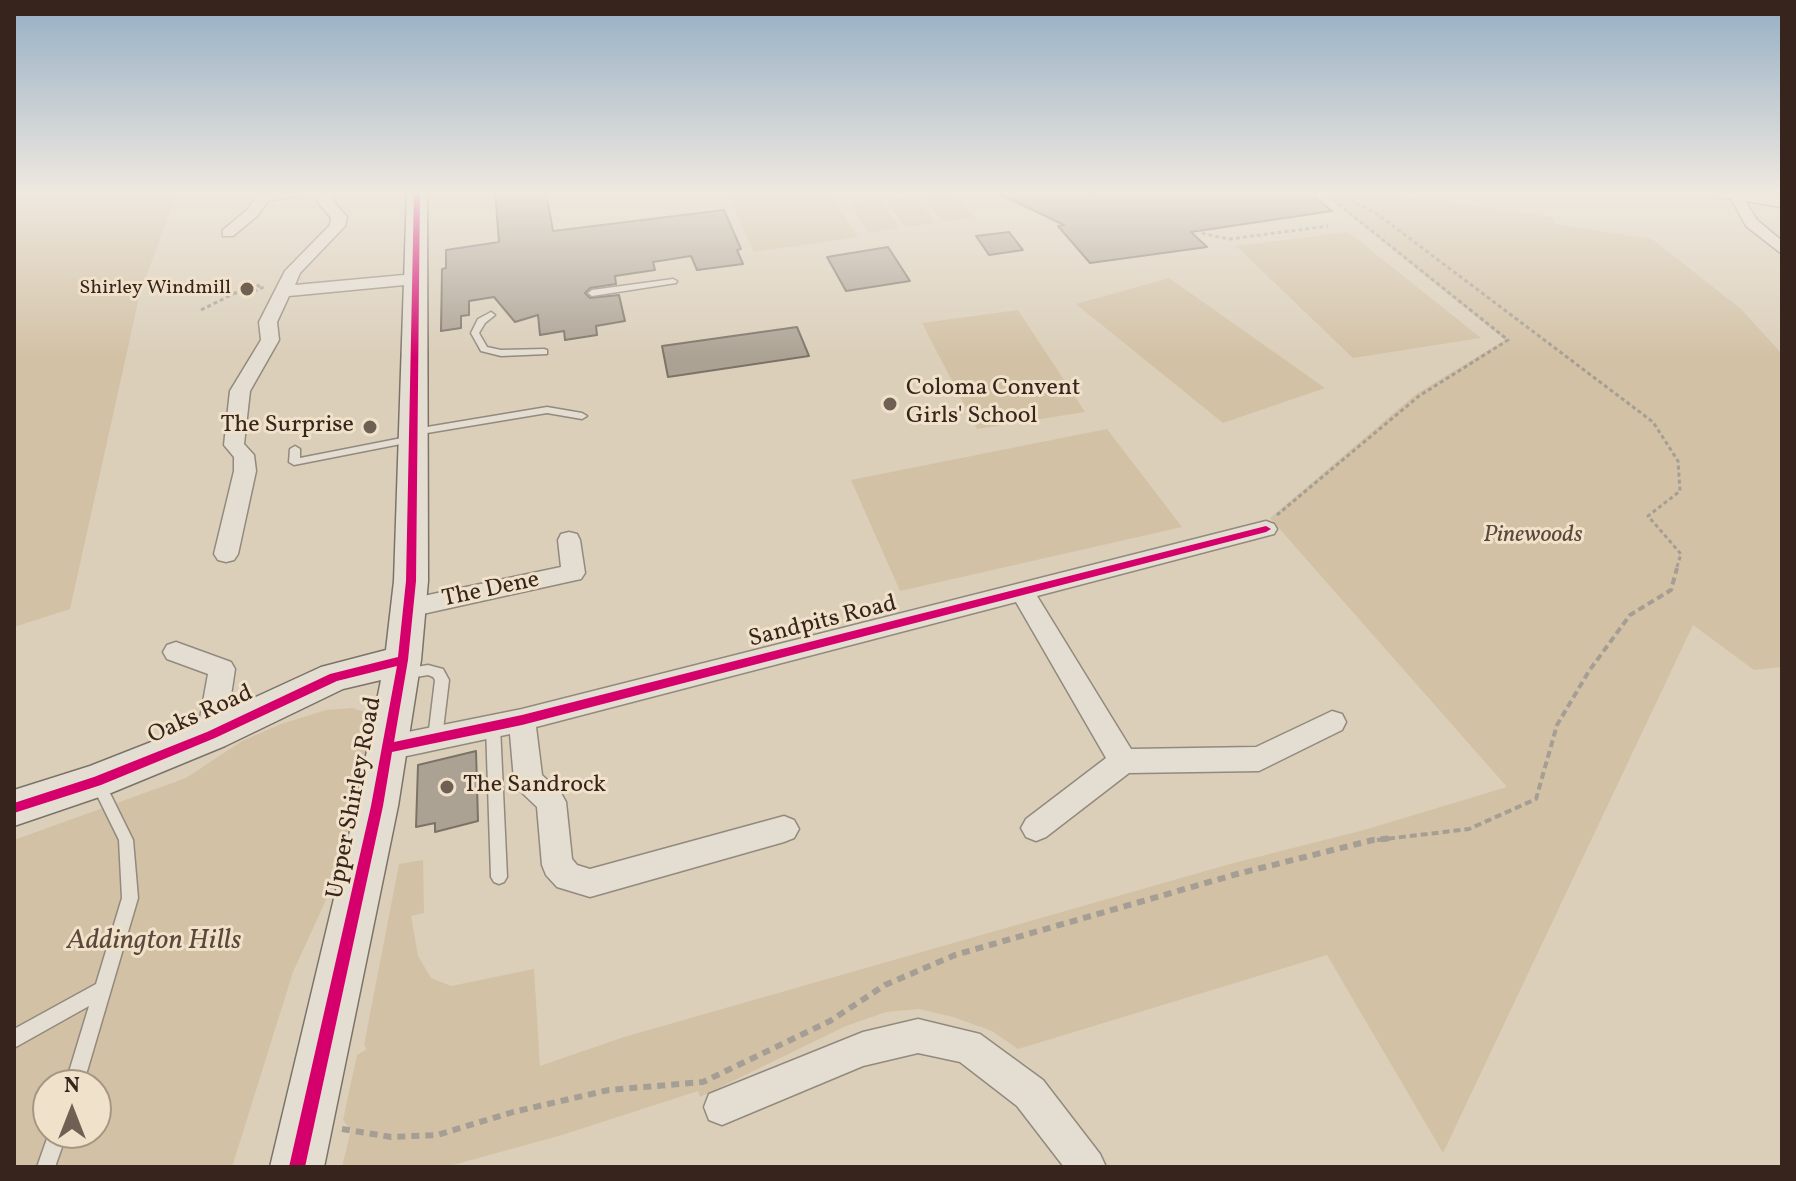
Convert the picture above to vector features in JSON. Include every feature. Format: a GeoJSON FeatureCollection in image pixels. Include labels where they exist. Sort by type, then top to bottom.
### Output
{"type":"FeatureCollection","features":[{"type":"Feature","properties":{"kind":"street"},"geometry":{"type":"LineString","coordinates":[[226,554],[245,471],[244,455],[234,445],[240,391],[270,340],[268,322],[293,271],[316,246]]}},
{"type":"Feature","properties":{"kind":"street","name":"Upper Shirley Road"},"geometry":{"type":"LineString","coordinates":[[297,1167],[388,748],[402,667],[409,608],[415,435],[416,246]]}},
{"type":"Feature","properties":{"kind":"street"},"geometry":{"type":"LineString","coordinates":[[285,288],[415,279]]}},
{"type":"Feature","properties":{"kind":"street","name":"Sandpits Road"},"geometry":{"type":"LineString","coordinates":[[388,748],[507,723],[1023,593],[1228,550],[1266,529]]}},
{"type":"Feature","properties":{"kind":"street","name":"The Dene"},"geometry":{"type":"LineString","coordinates":[[409,608],[574,581],[569,540]]}},
{"type":"Feature","properties":{"kind":"street"},"geometry":{"type":"LineString","coordinates":[[1023,593],[1123,761]]}},
{"type":"Feature","properties":{"kind":"street"},"geometry":{"type":"LineString","coordinates":[[176,652],[222,669],[211,735]]}},
{"type":"Feature","properties":{"kind":"street","name":"Oaks Road"},"geometry":{"type":"LineString","coordinates":[[14,808],[97,781],[211,735],[334,677],[402,667]]}},
{"type":"Feature","properties":{"kind":"street"},"geometry":{"type":"LineString","coordinates":[[1036,828],[1123,761],[1259,759],[1332,722]]}},
{"type":"Feature","properties":{"kind":"street"},"geometry":{"type":"LineString","coordinates":[[507,723],[528,780],[551,802],[557,865],[568,877],[590,883],[784,829]]}},
{"type":"Feature","properties":{"kind":"street"},"geometry":{"type":"LineString","coordinates":[[722,1107],[863,1049],[918,1036],[968,1046],[1030,1093],[1087,1167]]}},
{"type":"Feature","properties":{"kind":"lane"},"geometry":{"type":"LineString","coordinates":[[592,293],[673,281]]}},
{"type":"Feature","properties":{"kind":"lane"},"geometry":{"type":"LineString","coordinates":[[491,315],[481,321],[475,333],[484,349],[501,353],[544,352]]}},
{"type":"Feature","properties":{"kind":"lane"},"geometry":{"type":"LineString","coordinates":[[295,449],[294,462],[547,410],[582,416]]}},
{"type":"Feature","properties":{"kind":"lane"},"geometry":{"type":"LineString","coordinates":[[402,667],[438,673],[442,680],[435,738]]}},
{"type":"Feature","properties":{"kind":"lane"},"geometry":{"type":"LineString","coordinates":[[499,877],[507,723]]}},
{"type":"Feature","properties":{"kind":"lane"},"geometry":{"type":"LineString","coordinates":[[79,1069],[130,898],[126,840],[97,781]]}},
{"type":"Feature","properties":{"kind":"lane"},"geometry":{"type":"LineString","coordinates":[[14,1039],[103,989]]}},
{"type":"Feature","properties":{"kind":"path"},"geometry":{"type":"LineString","coordinates":[[1266,529],[1274,518],[1419,396],[1508,340],[1391,246]]}},
{"type":"Feature","properties":{"kind":"path"},"geometry":{"type":"LineString","coordinates":[[201,310],[235,293],[243,285],[255,283],[260,287]]}},
{"type":"Feature","properties":{"kind":"path"},"geometry":{"type":"LineString","coordinates":[[235,293],[247,294],[260,287],[285,288]]}},
{"type":"Feature","properties":{"kind":"green space"},"geometry":{"type":"Polygon","coordinates":[[[14,246],[157,246],[140,293],[70,609],[14,627],[14,246]]]}},
{"type":"Feature","properties":{"kind":"green space"},"geometry":{"type":"Polygon","coordinates":[[[751,246],[795,246],[754,252],[751,246]]]}},
{"type":"Feature","properties":{"kind":"green space"},"geometry":{"type":"Polygon","coordinates":[[[1236,246],[1366,246],[1481,338],[1353,358],[1236,246]]]}},
{"type":"Feature","properties":{"kind":"green space","name":"Pinewoods"},"geometry":{"type":"Polygon","coordinates":[[[1388,246],[1661,246],[1741,309],[1782,354],[1782,667],[1754,670],[1693,625],[1443,1153],[1327,955],[1018,1049],[992,1031],[953,1017],[919,1009],[886,1012],[846,1026],[700,1097],[698,1091],[562,1135],[446,1167],[342,1167],[351,1130],[343,1120],[357,1055],[367,1049],[364,1045],[399,864],[423,860],[424,913],[411,916],[418,956],[431,978],[451,986],[534,969],[540,1066],[624,1037],[1230,864],[1364,830],[1507,787],[1270,518],[1416,394],[1505,340],[1388,246]]]}},
{"type":"Feature","properties":{"kind":"green space"},"geometry":{"type":"Polygon","coordinates":[[[1169,278],[1325,388],[1223,423],[1076,304],[1169,278]]]}},
{"type":"Feature","properties":{"kind":"green space"},"geometry":{"type":"Polygon","coordinates":[[[1018,310],[1085,412],[977,429],[922,323],[1018,310]]]}},
{"type":"Feature","properties":{"kind":"green space"},"geometry":{"type":"Polygon","coordinates":[[[1107,429],[1182,527],[900,591],[851,480],[1107,429]]]}},
{"type":"Feature","properties":{"kind":"green space","name":"Addington Hills"},"geometry":{"type":"Polygon","coordinates":[[[353,708],[369,714],[371,733],[342,865],[293,972],[232,1167],[14,1167],[14,840],[186,778],[242,741],[281,724],[326,710],[353,708]]]}},
{"type":"Feature","properties":{"kind":"building"},"geometry":{"type":"Polygon","coordinates":[[[472,246],[740,246],[741,249],[737,250],[743,264],[697,270],[691,256],[653,262],[655,270],[615,276],[616,284],[590,288],[585,293],[590,298],[619,295],[625,321],[596,326],[597,335],[565,340],[564,331],[540,335],[538,315],[515,322],[494,297],[469,301],[469,315],[461,316],[461,328],[441,331],[442,269],[446,268],[446,250],[472,246]]]}},
{"type":"Feature","properties":{"kind":"building"},"geometry":{"type":"Polygon","coordinates":[[[983,246],[1020,246],[1023,250],[989,255],[983,246]]]}},
{"type":"Feature","properties":{"kind":"building"},"geometry":{"type":"Polygon","coordinates":[[[1075,246],[1207,247],[1090,263],[1075,246]]]}},
{"type":"Feature","properties":{"kind":"building"},"geometry":{"type":"Polygon","coordinates":[[[888,247],[910,281],[846,291],[827,257],[888,247]]]}},
{"type":"Feature","properties":{"kind":"building"},"geometry":{"type":"Polygon","coordinates":[[[797,327],[809,356],[668,377],[662,346],[797,327]]]}},
{"type":"Feature","properties":{"kind":"building","name":"The Sandrock"},"geometry":{"type":"Polygon","coordinates":[[[476,751],[478,821],[435,832],[435,823],[416,827],[418,765],[476,751]]]}},
{"type":"Feature","properties":{"kind":"cycle path"},"geometry":{"type":"LineString","coordinates":[[297,1167],[377,806],[403,660],[411,581],[416,246]]}},
{"type":"Feature","properties":{"kind":"cycle path"},"geometry":{"type":"LineString","coordinates":[[388,748],[522,720],[1266,529]]}},
{"type":"Feature","properties":{"kind":"cycle path"},"geometry":{"type":"LineString","coordinates":[[14,808],[97,781],[211,735],[334,677],[403,660]]}},
{"type":"Feature","properties":{"kind":"place","name":"Shirley Windmill"},"geometry":{"type":"Point","coordinates":[247,289]}},
{"type":"Feature","properties":{"kind":"place","name":"Coloma Convent Girls' School"},"geometry":{"type":"Point","coordinates":[890,404]}},
{"type":"Feature","properties":{"kind":"place","name":"The Surprise"},"geometry":{"type":"Point","coordinates":[370,427]}},
{"type":"Feature","properties":{"kind":"place","name":"The Sandrock"},"geometry":{"type":"Point","coordinates":[447,787]}}]}
